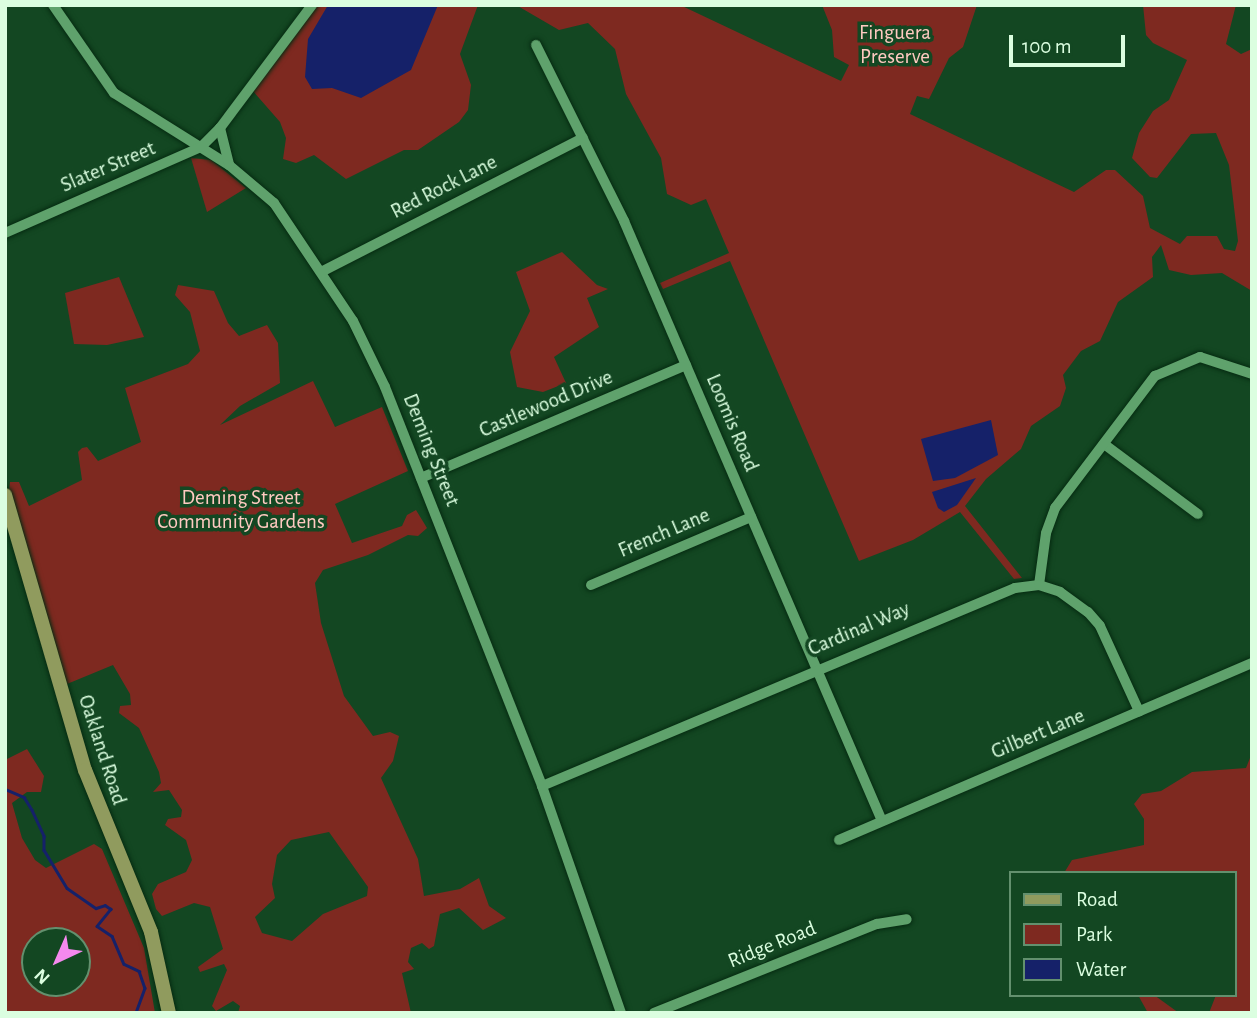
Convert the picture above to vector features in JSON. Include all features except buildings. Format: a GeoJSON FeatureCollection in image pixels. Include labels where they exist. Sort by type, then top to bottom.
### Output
{"type":"FeatureCollection","features":[{"type":"Feature","properties":{"kind":"main road","name":"Oakland Road"},"geometry":{"type":"LineString","coordinates":[[5,495],[85,770],[158,954],[169,1013]]}},
{"type":"Feature","properties":{"kind":"street","name":"Deming Street"},"geometry":{"type":"LineString","coordinates":[[53,5],[114,93],[229,166],[274,203],[323,271],[373,358],[542,786],[621,1013]]}},
{"type":"Feature","properties":{"kind":"street","name":"Slater Street"},"geometry":{"type":"LineString","coordinates":[[5,233],[201,147],[220,128],[312,5]]}},
{"type":"Feature","properties":{"kind":"street","name":"Loomis Road"},"geometry":{"type":"LineString","coordinates":[[536,46],[583,138],[686,365],[882,821]]}},
{"type":"Feature","properties":{"kind":"street"},"geometry":{"type":"LineString","coordinates":[[220,128],[229,166]]}},
{"type":"Feature","properties":{"kind":"street","name":"Red Rock Lane"},"geometry":{"type":"LineString","coordinates":[[323,271],[583,138]]}},
{"type":"Feature","properties":{"kind":"street"},"geometry":{"type":"LineString","coordinates":[[1139,711],[1100,626],[1074,601],[1039,585],[1046,533],[1055,508],[1155,376],[1175,364],[1200,357],[1252,374]]}},
{"type":"Feature","properties":{"kind":"street","name":"Castlewood Drive"},"geometry":{"type":"LineString","coordinates":[[421,478],[686,365]]}},
{"type":"Feature","properties":{"kind":"street"},"geometry":{"type":"LineString","coordinates":[[1104,444],[1198,514]]}},
{"type":"Feature","properties":{"kind":"street","name":"French Lane"},"geometry":{"type":"LineString","coordinates":[[591,585],[751,517]]}},
{"type":"Feature","properties":{"kind":"street","name":"Cardinal Way"},"geometry":{"type":"LineString","coordinates":[[542,786],[996,592],[1039,585]]}},
{"type":"Feature","properties":{"kind":"street","name":"Gilbert Lane"},"geometry":{"type":"LineString","coordinates":[[839,840],[1252,663]]}},
{"type":"Feature","properties":{"kind":"street","name":"Ridge Road"},"geometry":{"type":"LineString","coordinates":[[654,1013],[877,924],[907,919]]}},
{"type":"Feature","properties":{"kind":"green space"},"geometry":{"type":"Polygon","coordinates":[[[317,5],[478,5],[460,54],[471,85],[468,110],[459,122],[418,150],[404,150],[346,179],[314,155],[296,163],[283,159],[286,138],[280,122],[253,91],[317,5]]]}},
{"type":"Feature","properties":{"kind":"green space","name":"Finguera Preserve"},"geometry":{"type":"Polygon","coordinates":[[[516,5],[680,5],[841,81],[849,65],[834,57],[832,30],[822,5],[977,5],[963,47],[949,58],[929,99],[917,96],[910,114],[1074,192],[1106,170],[1115,170],[1143,196],[1150,228],[1180,244],[1187,236],[1217,236],[1224,249],[1235,251],[1238,241],[1229,165],[1216,133],[1191,134],[1157,178],[1150,177],[1132,158],[1139,133],[1153,111],[1169,100],[1187,60],[1153,43],[1146,35],[1143,5],[1236,5],[1226,44],[1241,54],[1252,49],[1252,291],[1222,273],[1191,275],[1169,270],[1161,245],[1152,257],[1153,277],[1118,302],[1100,341],[1081,351],[1063,375],[1066,388],[1060,406],[1031,426],[1021,449],[986,479],[965,506],[1022,578],[1014,579],[960,512],[913,540],[859,561],[730,261],[663,289],[660,283],[729,253],[706,199],[691,205],[667,194],[661,158],[626,94],[615,49],[588,23],[559,30],[516,5]]]}},
{"type":"Feature","properties":{"kind":"green space"},"geometry":{"type":"Polygon","coordinates":[[[191,158],[211,160],[246,188],[207,212],[191,158]]]}},
{"type":"Feature","properties":{"kind":"green space"},"geometry":{"type":"Polygon","coordinates":[[[562,252],[597,285],[608,289],[587,298],[599,327],[554,357],[566,383],[543,392],[517,387],[510,352],[530,311],[516,272],[562,252]]]}},
{"type":"Feature","properties":{"kind":"green space"},"geometry":{"type":"Polygon","coordinates":[[[119,277],[144,337],[107,345],[74,344],[65,293],[119,277]]]}},
{"type":"Feature","properties":{"kind":"green space","name":"Deming Street Community Gardens"},"geometry":{"type":"Polygon","coordinates":[[[178,285],[214,291],[228,323],[239,336],[267,325],[278,343],[280,383],[240,406],[220,425],[313,381],[335,427],[382,407],[408,471],[335,504],[352,543],[402,526],[407,515],[416,510],[427,528],[418,536],[408,535],[368,555],[323,570],[315,583],[321,623],[344,696],[373,736],[390,732],[399,736],[393,761],[381,778],[418,859],[424,896],[460,889],[479,878],[489,906],[506,918],[483,930],[459,908],[440,914],[434,946],[429,949],[422,943],[411,948],[408,962],[414,969],[402,973],[411,1013],[238,1013],[240,1006],[233,1001],[216,1011],[212,1006],[227,970],[224,964],[200,972],[198,967],[223,949],[210,907],[194,903],[162,916],[156,909],[152,894],[158,884],[186,872],[192,860],[186,840],[165,825],[168,819],[181,817],[182,810],[169,790],[153,792],[161,783],[159,772],[139,728],[119,713],[120,706],[131,705],[130,694],[113,665],[67,684],[9,491],[10,482],[19,482],[29,506],[82,480],[78,452],[82,448],[87,447],[98,461],[141,442],[125,388],[188,364],[200,351],[190,312],[175,295],[178,285]],[[329,832],[291,840],[277,855],[272,884],[275,898],[255,917],[262,933],[292,941],[323,914],[367,896],[368,887],[329,832]]]}},
{"type":"Feature","properties":{"kind":"green space"},"geometry":{"type":"Polygon","coordinates":[[[27,749],[44,776],[41,792],[27,792],[12,803],[22,838],[35,860],[46,868],[94,844],[102,849],[144,948],[155,1013],[5,1013],[5,760],[27,749]]]}},
{"type":"Feature","properties":{"kind":"green space"},"geometry":{"type":"Polygon","coordinates":[[[1252,753],[1252,1013],[1209,1013],[1215,997],[1236,997],[1236,871],[1065,871],[1072,860],[1144,845],[1144,819],[1134,804],[1142,794],[1161,791],[1192,772],[1246,768],[1252,753]]]}},
{"type":"Feature","properties":{"kind":"green space"},"geometry":{"type":"Polygon","coordinates":[[[1139,997],[1157,997],[1179,1013],[1148,1013],[1139,997]]]}},
{"type":"Feature","properties":{"kind":"water"},"geometry":{"type":"Polygon","coordinates":[[[328,5],[438,5],[411,70],[361,98],[332,88],[312,89],[305,77],[308,39],[328,5]]]}},
{"type":"Feature","properties":{"kind":"water"},"geometry":{"type":"Polygon","coordinates":[[[991,420],[998,455],[955,478],[933,481],[921,439],[991,420]]]}},
{"type":"Feature","properties":{"kind":"water"},"geometry":{"type":"Polygon","coordinates":[[[976,478],[957,505],[944,512],[938,508],[932,492],[976,478]]]}},
{"type":"Feature","properties":{"kind":"waterway"},"geometry":{"type":"LineString","coordinates":[[5,789],[24,797],[44,836],[44,850],[67,888],[96,908],[105,905],[111,909],[97,926],[112,936],[124,964],[139,971],[145,988],[136,1013]]}}]}
